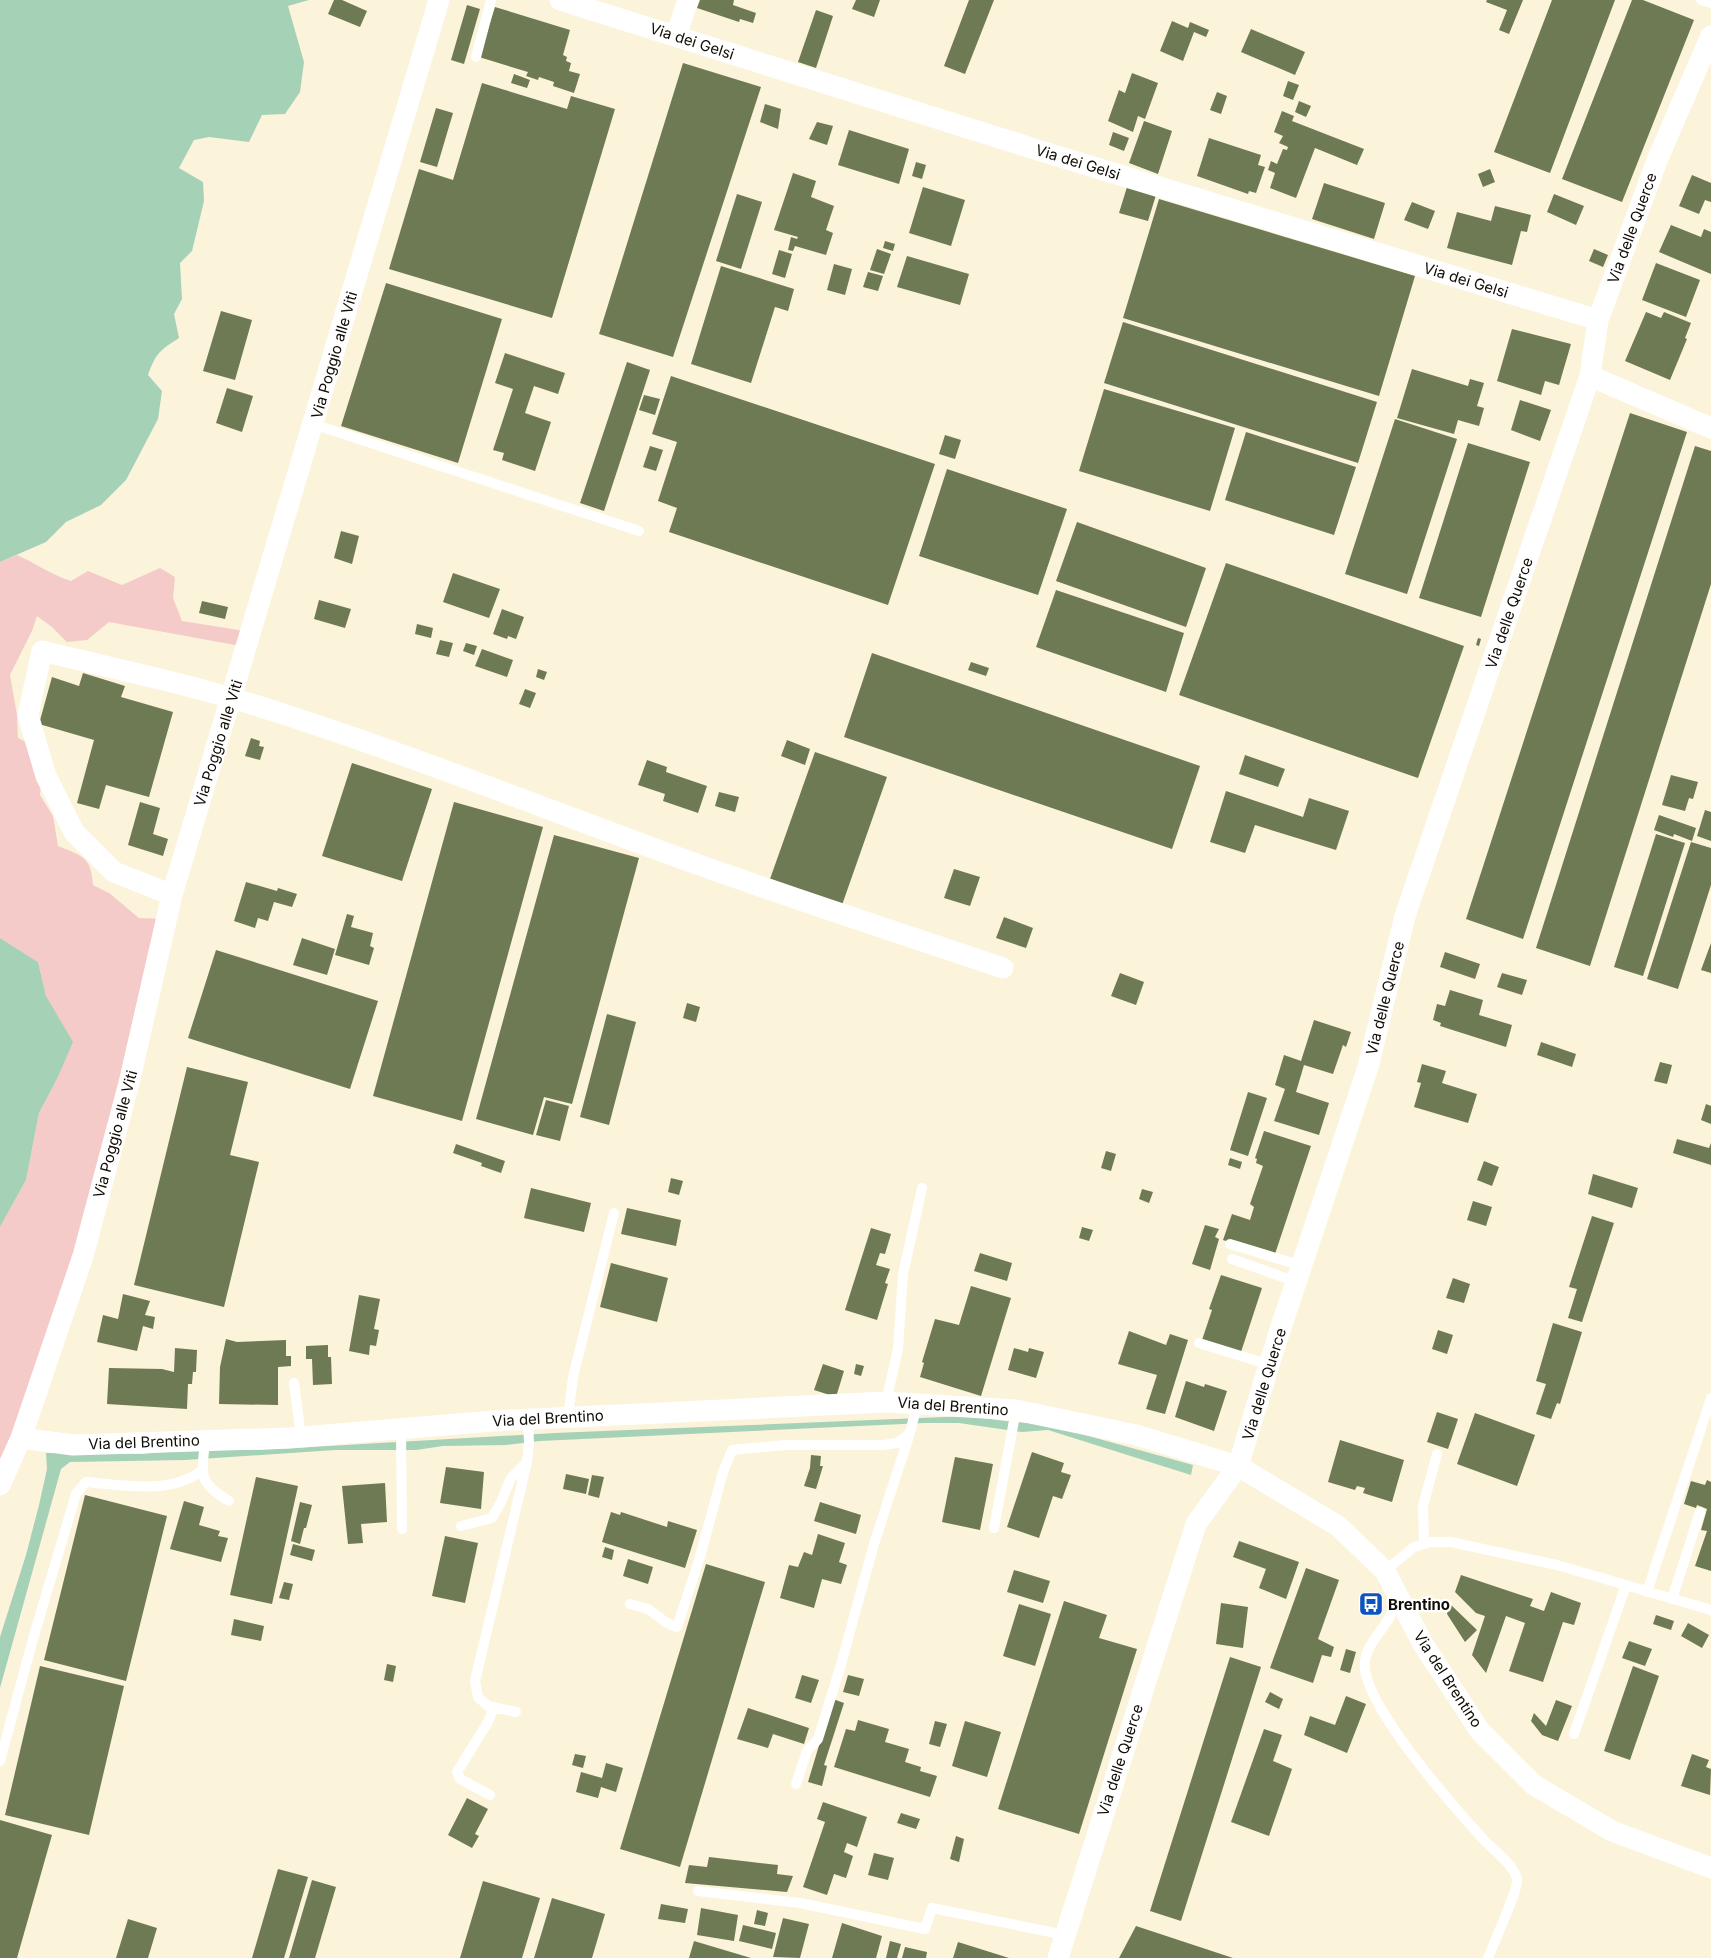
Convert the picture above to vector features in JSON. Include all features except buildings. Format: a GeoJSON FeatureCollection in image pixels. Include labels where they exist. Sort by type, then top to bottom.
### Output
{"type":"FeatureCollection","features":[{"type":"Feature","properties":{"kind":"street","name":"Via Poggio alle Viti"},"geometry":{"type":"LineString","coordinates":[[0,1485],[22,1438],[83,1256],[129,1083],[172,895],[439,0]]}},
{"type":"Feature","properties":{"kind":"street","name":"Via dei Gelsi"},"geometry":{"type":"LineString","coordinates":[[560,0],[1044,152],[1598,320]]}},
{"type":"Feature","properties":{"kind":"street"},"geometry":{"type":"LineString","coordinates":[[676,36],[688,0]]}},
{"type":"Feature","properties":{"kind":"street","name":"Via delle Querce"},"geometry":{"type":"LineString","coordinates":[[1058,1958],[1196,1524],[1238,1466],[1368,1067],[1405,916],[1590,376],[1598,320],[1658,158],[1711,36]]}},
{"type":"Feature","properties":{"kind":"street"},"geometry":{"type":"LineString","coordinates":[[1590,376],[1711,428]]}},
{"type":"Feature","properties":{"kind":"street"},"geometry":{"type":"LineString","coordinates":[[172,895],[114,872],[74,832],[46,776],[28,715],[42,651],[231,698],[296,718],[501,791],[644,845],[1003,968]]}},
{"type":"Feature","properties":{"kind":"street","name":"Via del Brentino"},"geometry":{"type":"LineString","coordinates":[[22,1438],[73,1444],[205,1441],[301,1437],[528,1419],[886,1402],[1016,1410],[1136,1435],[1238,1466],[1338,1526],[1385,1571],[1424,1644],[1480,1730],[1534,1785],[1612,1831],[1711,1868]]}},
{"type":"Feature","properties":{"kind":"lane"},"geometry":{"type":"LineString","coordinates":[[476,57],[491,0]]}},
{"type":"Feature","properties":{"kind":"lane"},"geometry":{"type":"LineString","coordinates":[[1701,0],[1711,3]]}},
{"type":"Feature","properties":{"kind":"lane"},"geometry":{"type":"LineString","coordinates":[[313,424],[639,531]]}},
{"type":"Feature","properties":{"kind":"lane"},"geometry":{"type":"LineString","coordinates":[[886,1402],[898,1349],[903,1274],[922,1188]]}},
{"type":"Feature","properties":{"kind":"lane"},"geometry":{"type":"LineString","coordinates":[[568,1417],[573,1377],[614,1213]]}},
{"type":"Feature","properties":{"kind":"lane"},"geometry":{"type":"LineString","coordinates":[[1230,1244],[1299,1274]]}},
{"type":"Feature","properties":{"kind":"lane"},"geometry":{"type":"LineString","coordinates":[[1232,1259],[1299,1274]]}},
{"type":"Feature","properties":{"kind":"lane"},"geometry":{"type":"LineString","coordinates":[[1199,1343],[1270,1365]]}},
{"type":"Feature","properties":{"kind":"lane"},"geometry":{"type":"LineString","coordinates":[[294,1383],[301,1437]]}},
{"type":"Feature","properties":{"kind":"lane"},"geometry":{"type":"LineString","coordinates":[[1647,1592],[1711,1398]]}},
{"type":"Feature","properties":{"kind":"lane"},"geometry":{"type":"LineString","coordinates":[[796,1784],[807,1751],[818,1739],[840,1668],[874,1544],[910,1433],[917,1404]]}},
{"type":"Feature","properties":{"kind":"lane"},"geometry":{"type":"LineString","coordinates":[[994,1528],[1016,1410]]}},
{"type":"Feature","properties":{"kind":"lane"},"geometry":{"type":"LineString","coordinates":[[516,1712],[488,1706],[478,1697],[475,1681],[528,1462],[528,1419]]}},
{"type":"Feature","properties":{"kind":"lane"},"geometry":{"type":"LineString","coordinates":[[402,1429],[402,1529]]}},
{"type":"Feature","properties":{"kind":"lane"},"geometry":{"type":"LineString","coordinates":[[630,1604],[648,1609],[667,1623],[677,1626],[700,1557],[723,1472],[732,1450],[784,1445],[882,1446],[896,1442],[910,1433]]}},
{"type":"Feature","properties":{"kind":"lane"},"geometry":{"type":"LineString","coordinates":[[205,1441],[202,1470],[204,1480],[213,1492],[229,1501]]}},
{"type":"Feature","properties":{"kind":"lane"},"geometry":{"type":"LineString","coordinates":[[1424,1544],[1423,1506],[1437,1454]]}},
{"type":"Feature","properties":{"kind":"lane"},"geometry":{"type":"LineString","coordinates":[[461,1526],[492,1518],[502,1502],[511,1478],[528,1462]]}},
{"type":"Feature","properties":{"kind":"lane"},"geometry":{"type":"LineString","coordinates":[[0,1761],[33,1639],[76,1494],[86,1482],[150,1487],[191,1479],[202,1470]]}},
{"type":"Feature","properties":{"kind":"lane"},"geometry":{"type":"LineString","coordinates":[[1672,1599],[1700,1512]]}},
{"type":"Feature","properties":{"kind":"lane"},"geometry":{"type":"LineString","coordinates":[[1385,1571],[1414,1548],[1430,1542],[1451,1542],[1557,1566],[1711,1610]]}},
{"type":"Feature","properties":{"kind":"lane"},"geometry":{"type":"LineString","coordinates":[[1574,1734],[1626,1585]]}},
{"type":"Feature","properties":{"kind":"lane"},"geometry":{"type":"LineString","coordinates":[[1399,1598],[1389,1619],[1367,1653],[1364,1662],[1366,1675],[1383,1710],[1430,1779],[1485,1841],[1509,1864],[1517,1879],[1514,1893],[1488,1958]]}},
{"type":"Feature","properties":{"kind":"lane"},"geometry":{"type":"LineString","coordinates":[[490,1795],[460,1779],[457,1772],[488,1722],[494,1708]]}},
{"type":"Feature","properties":{"kind":"lane"},"geometry":{"type":"LineString","coordinates":[[698,1891],[800,1903],[925,1929],[932,1908],[1065,1935]]}},
{"type":"Feature","properties":{"kind":"shaded area"},"geometry":{"type":"Polygon","coordinates":[[[0,0],[309,0],[288,6],[304,62],[300,92],[285,114],[262,115],[249,142],[209,137],[194,140],[179,168],[203,182],[204,201],[192,251],[180,263],[182,299],[174,314],[179,338],[159,353],[148,375],[162,391],[158,419],[126,480],[101,505],[66,522],[46,542],[0,562],[0,0]]]}},
{"type":"Feature","properties":{"kind":"shaded area"},"geometry":{"type":"Polygon","coordinates":[[[17,555],[57,576],[71,581],[88,571],[122,585],[160,568],[175,577],[173,598],[182,621],[251,632],[246,647],[109,622],[87,640],[67,642],[52,627],[37,616],[32,631],[10,675],[17,715],[18,738],[26,742],[41,784],[40,795],[53,816],[58,846],[84,858],[90,868],[93,885],[109,893],[139,918],[167,919],[83,1256],[0,1468],[0,1227],[26,1180],[39,1113],[57,1079],[72,1042],[46,997],[38,962],[0,938],[0,562],[17,555]]]}},
{"type":"Feature","properties":{"kind":"shaded area"},"geometry":{"type":"Polygon","coordinates":[[[0,938],[38,962],[46,996],[73,1042],[57,1079],[39,1113],[26,1180],[0,1227],[0,938]]]}},
{"type":"Feature","properties":{"kind":"shaded area"},"geometry":{"type":"Polygon","coordinates":[[[969,1416],[1049,1425],[1193,1465],[1191,1475],[1048,1430],[1022,1432],[959,1423],[924,1423],[540,1441],[506,1445],[443,1446],[416,1450],[335,1450],[185,1460],[70,1462],[61,1469],[0,1688],[0,1637],[26,1555],[39,1505],[47,1469],[46,1453],[142,1454],[186,1450],[259,1450],[555,1433],[969,1416]]]}},
{"type":"Feature","properties":{"kind":"place","name":"Brentino"},"geometry":{"type":"Point","coordinates":[1371,1604]}}]}
